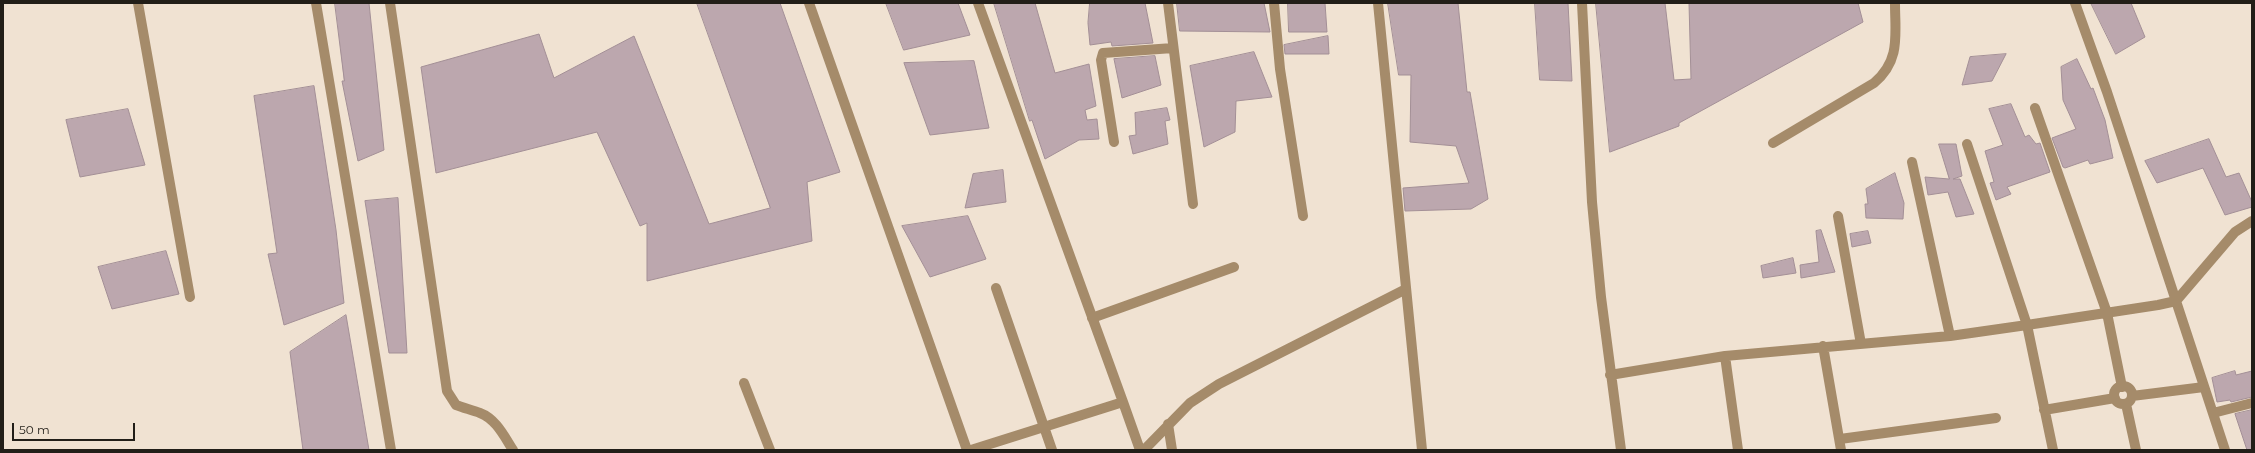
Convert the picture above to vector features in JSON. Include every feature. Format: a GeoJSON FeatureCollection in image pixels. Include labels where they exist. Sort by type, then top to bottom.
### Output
{"type":"FeatureCollection","features":[{"type":"Feature","properties":{"kind":"street"},"geometry":{"type":"LineString","coordinates":[[138,3],[190,297]]}},
{"type":"Feature","properties":{"kind":"street"},"geometry":{"type":"LineString","coordinates":[[316,3],[391,450]]}},
{"type":"Feature","properties":{"kind":"street"},"geometry":{"type":"LineString","coordinates":[[390,3],[447,391],[456,405],[490,418],[499,428],[513,450]]}},
{"type":"Feature","properties":{"kind":"street"},"geometry":{"type":"LineString","coordinates":[[809,3],[967,450]]}},
{"type":"Feature","properties":{"kind":"street"},"geometry":{"type":"LineString","coordinates":[[978,3],[1140,450]]}},
{"type":"Feature","properties":{"kind":"street"},"geometry":{"type":"LineString","coordinates":[[1168,3],[1193,204]]}},
{"type":"Feature","properties":{"kind":"street"},"geometry":{"type":"LineString","coordinates":[[1274,3],[1280,69],[1304,216]]}},
{"type":"Feature","properties":{"kind":"street"},"geometry":{"type":"LineString","coordinates":[[1378,3],[1422,450]]}},
{"type":"Feature","properties":{"kind":"street"},"geometry":{"type":"LineString","coordinates":[[1582,3],[1592,202],[1610,375],[1621,450]]}},
{"type":"Feature","properties":{"kind":"street"},"geometry":{"type":"LineString","coordinates":[[1773,143],[1874,83],[1885,74],[1894,54],[1895,3]]}},
{"type":"Feature","properties":{"kind":"street"},"geometry":{"type":"LineString","coordinates":[[2075,3],[2107,92],[2225,450]]}},
{"type":"Feature","properties":{"kind":"street"},"geometry":{"type":"LineString","coordinates":[[1114,142],[1101,60],[1103,53],[1173,48]]}},
{"type":"Feature","properties":{"kind":"street"},"geometry":{"type":"LineString","coordinates":[[2035,108],[2107,313],[2122,387]]}},
{"type":"Feature","properties":{"kind":"street"},"geometry":{"type":"LineString","coordinates":[[1967,144],[2027,325],[2053,450]]}},
{"type":"Feature","properties":{"kind":"street"},"geometry":{"type":"LineString","coordinates":[[1912,162],[1950,336]]}},
{"type":"Feature","properties":{"kind":"street"},"geometry":{"type":"LineString","coordinates":[[1838,216],[1861,344]]}},
{"type":"Feature","properties":{"kind":"street"},"geometry":{"type":"LineString","coordinates":[[1610,375],[1725,356],[1950,336],[2107,313],[2176,300],[2235,232],[2252,221]]}},
{"type":"Feature","properties":{"kind":"street"},"geometry":{"type":"LineString","coordinates":[[1092,318],[1234,266]]}},
{"type":"Feature","properties":{"kind":"street"},"geometry":{"type":"LineString","coordinates":[[996,288],[1052,450]]}},
{"type":"Feature","properties":{"kind":"street"},"geometry":{"type":"LineString","coordinates":[[1144,450],[1190,403],[1219,384],[1406,289]]}},
{"type":"Feature","properties":{"kind":"street"},"geometry":{"type":"LineString","coordinates":[[1824,346],[1841,450]]}},
{"type":"Feature","properties":{"kind":"street"},"geometry":{"type":"LineString","coordinates":[[1725,356],[1738,450]]}},
{"type":"Feature","properties":{"kind":"street"},"geometry":{"type":"LineString","coordinates":[[744,384],[770,450]]}},
{"type":"Feature","properties":{"kind":"street"},"geometry":{"type":"LineString","coordinates":[[2115,398],[2116,391],[2122,387],[2130,389],[2129,400],[2136,450]]}},
{"type":"Feature","properties":{"kind":"street"},"geometry":{"type":"LineString","coordinates":[[2115,398],[2121,404],[2129,400],[2204,387]]}},
{"type":"Feature","properties":{"kind":"street"},"geometry":{"type":"LineString","coordinates":[[2044,410],[2115,398]]}},
{"type":"Feature","properties":{"kind":"street"},"geometry":{"type":"LineString","coordinates":[[971,450],[1123,402]]}},
{"type":"Feature","properties":{"kind":"street"},"geometry":{"type":"LineString","coordinates":[[2213,413],[2252,403]]}},
{"type":"Feature","properties":{"kind":"street"},"geometry":{"type":"LineString","coordinates":[[1840,439],[1996,418]]}},
{"type":"Feature","properties":{"kind":"street"},"geometry":{"type":"LineString","coordinates":[[1168,424],[1172,450]]}},
{"type":"Feature","properties":{"kind":"building"},"geometry":{"type":"Polygon","coordinates":[[[335,3],[369,3],[384,150],[358,161],[342,81],[344,81],[335,3]]]}},
{"type":"Feature","properties":{"kind":"building"},"geometry":{"type":"Polygon","coordinates":[[[697,3],[780,3],[840,172],[807,182],[812,241],[647,281],[647,223],[640,226],[597,132],[436,173],[421,67],[539,34],[554,78],[634,36],[709,224],[770,208],[697,3]]]}},
{"type":"Feature","properties":{"kind":"building"},"geometry":{"type":"Polygon","coordinates":[[[886,3],[958,3],[970,35],[904,50],[886,3]]]}},
{"type":"Feature","properties":{"kind":"building"},"geometry":{"type":"Polygon","coordinates":[[[994,3],[1035,3],[1055,73],[1089,64],[1096,106],[1085,110],[1087,120],[1097,119],[1099,139],[1079,140],[1045,159],[1032,120],[1030,121],[994,3]]]}},
{"type":"Feature","properties":{"kind":"building"},"geometry":{"type":"Polygon","coordinates":[[[1090,3],[1145,3],[1153,43],[1112,46],[1111,42],[1090,45],[1088,23],[1090,3]]]}},
{"type":"Feature","properties":{"kind":"building"},"geometry":{"type":"Polygon","coordinates":[[[1177,3],[1264,3],[1270,32],[1180,31],[1177,3]]]}},
{"type":"Feature","properties":{"kind":"building"},"geometry":{"type":"Polygon","coordinates":[[[1288,3],[1325,3],[1327,32],[1289,32],[1288,3]]]}},
{"type":"Feature","properties":{"kind":"building"},"geometry":{"type":"Polygon","coordinates":[[[1388,3],[1458,3],[1467,92],[1470,92],[1488,199],[1471,209],[1405,211],[1403,188],[1469,183],[1456,146],[1410,142],[1411,75],[1399,75],[1388,3]]]}},
{"type":"Feature","properties":{"kind":"building"},"geometry":{"type":"Polygon","coordinates":[[[1535,3],[1568,3],[1572,81],[1540,80],[1535,3]]]}},
{"type":"Feature","properties":{"kind":"building"},"geometry":{"type":"Polygon","coordinates":[[[1596,3],[1665,3],[1674,80],[1691,79],[1689,3],[1858,3],[1863,22],[1679,123],[1679,126],[1610,152],[1596,3]]]}},
{"type":"Feature","properties":{"kind":"building"},"geometry":{"type":"Polygon","coordinates":[[[2091,3],[2131,3],[2145,37],[2116,54],[2091,3]]]}},
{"type":"Feature","properties":{"kind":"building"},"geometry":{"type":"Polygon","coordinates":[[[1328,36],[1329,54],[1285,54],[1284,45],[1328,36]]]}},
{"type":"Feature","properties":{"kind":"building"},"geometry":{"type":"Polygon","coordinates":[[[1254,52],[1272,97],[1236,101],[1235,132],[1204,147],[1190,66],[1254,52]]]}},
{"type":"Feature","properties":{"kind":"building"},"geometry":{"type":"Polygon","coordinates":[[[2006,54],[1992,81],[1962,85],[1970,57],[2006,54]]]}},
{"type":"Feature","properties":{"kind":"building"},"geometry":{"type":"Polygon","coordinates":[[[1155,56],[1161,85],[1122,98],[1114,59],[1155,56]]]}},
{"type":"Feature","properties":{"kind":"building"},"geometry":{"type":"Polygon","coordinates":[[[2077,59],[2091,89],[2093,88],[2105,120],[2113,158],[2090,164],[2088,160],[2065,168],[2063,167],[2052,138],[2076,129],[2063,100],[2061,67],[2077,59]]]}},
{"type":"Feature","properties":{"kind":"building"},"geometry":{"type":"Polygon","coordinates":[[[974,61],[989,128],[930,135],[904,63],[974,61]]]}},
{"type":"Feature","properties":{"kind":"building"},"geometry":{"type":"Polygon","coordinates":[[[314,86],[336,230],[344,303],[284,325],[268,254],[277,253],[254,96],[314,86]]]}},
{"type":"Feature","properties":{"kind":"building"},"geometry":{"type":"Polygon","coordinates":[[[2011,104],[2025,137],[2029,135],[2036,144],[2040,143],[2050,172],[2007,187],[2011,194],[1996,200],[1990,183],[1994,182],[1985,151],[2003,145],[1989,109],[2011,104]]]}},
{"type":"Feature","properties":{"kind":"building"},"geometry":{"type":"Polygon","coordinates":[[[1167,108],[1170,120],[1165,121],[1168,144],[1133,154],[1129,136],[1136,135],[1135,113],[1167,108]]]}},
{"type":"Feature","properties":{"kind":"building"},"geometry":{"type":"Polygon","coordinates":[[[128,109],[145,165],[80,177],[66,120],[128,109]]]}},
{"type":"Feature","properties":{"kind":"building"},"geometry":{"type":"Polygon","coordinates":[[[2209,139],[2226,177],[2239,173],[2252,202],[2252,207],[2225,215],[2203,168],[2157,183],[2145,161],[2209,139]]]}},
{"type":"Feature","properties":{"kind":"building"},"geometry":{"type":"Polygon","coordinates":[[[1939,144],[1956,144],[1962,176],[1953,179],[1960,179],[1974,214],[1956,217],[1948,192],[1928,195],[1925,177],[1949,179],[1939,144]]]}},
{"type":"Feature","properties":{"kind":"building"},"geometry":{"type":"Polygon","coordinates":[[[1003,170],[1006,202],[965,208],[973,174],[1003,170]]]}},
{"type":"Feature","properties":{"kind":"building"},"geometry":{"type":"Polygon","coordinates":[[[1895,173],[1904,203],[1903,219],[1866,218],[1865,204],[1868,204],[1866,189],[1895,173]]]}},
{"type":"Feature","properties":{"kind":"building"},"geometry":{"type":"Polygon","coordinates":[[[398,198],[407,353],[389,353],[365,201],[398,198]]]}},
{"type":"Feature","properties":{"kind":"building"},"geometry":{"type":"Polygon","coordinates":[[[968,216],[986,259],[930,277],[902,226],[968,216]]]}},
{"type":"Feature","properties":{"kind":"building"},"geometry":{"type":"Polygon","coordinates":[[[1821,230],[1835,272],[1801,278],[1800,265],[1819,262],[1816,231],[1821,230]]]}},
{"type":"Feature","properties":{"kind":"building"},"geometry":{"type":"Polygon","coordinates":[[[1868,231],[1871,243],[1852,247],[1850,234],[1868,231]]]}},
{"type":"Feature","properties":{"kind":"building"},"geometry":{"type":"Polygon","coordinates":[[[166,251],[179,294],[112,309],[98,267],[166,251]]]}},
{"type":"Feature","properties":{"kind":"building"},"geometry":{"type":"Polygon","coordinates":[[[1793,258],[1796,273],[1763,278],[1761,266],[1793,258]]]}},
{"type":"Feature","properties":{"kind":"building"},"geometry":{"type":"Polygon","coordinates":[[[346,315],[369,450],[303,450],[290,352],[346,315]]]}},
{"type":"Feature","properties":{"kind":"building"},"geometry":{"type":"Polygon","coordinates":[[[2235,371],[2236,375],[2252,371],[2252,397],[2231,402],[2230,400],[2217,402],[2212,378],[2235,371]]]}},
{"type":"Feature","properties":{"kind":"building"},"geometry":{"type":"Polygon","coordinates":[[[2252,410],[2252,450],[2247,450],[2235,414],[2252,410]]]}}]}
